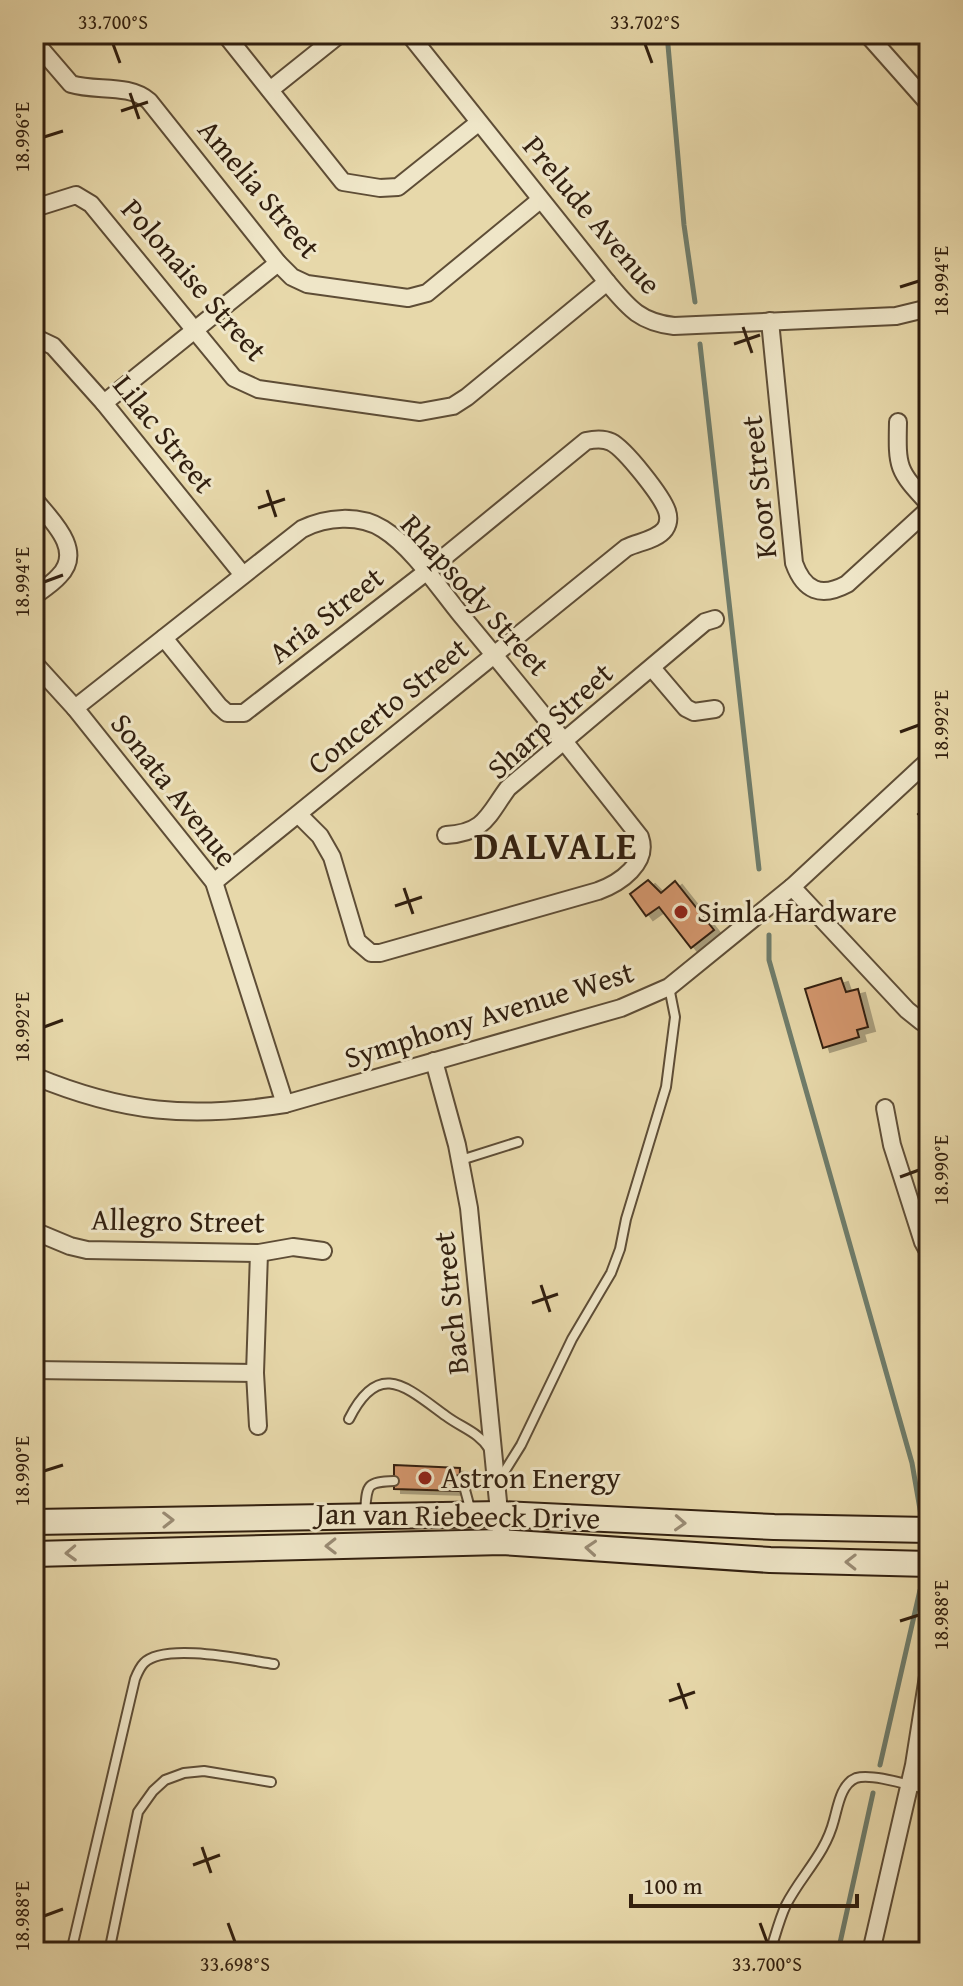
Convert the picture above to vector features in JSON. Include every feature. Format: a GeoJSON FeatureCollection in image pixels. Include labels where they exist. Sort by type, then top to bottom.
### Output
{"type":"FeatureCollection","features":[{"type":"Feature","properties":{"kind":"main road","name":"Jan van Riebeeck Drive"},"geometry":{"type":"LineString","coordinates":[[34,1522],[500,1514],[774,1527],[929,1530]]}},
{"type":"Feature","properties":{"kind":"main road","name":"Jan van Riebeeck Drive"},"geometry":{"type":"LineString","coordinates":[[34,1554],[502,1542],[770,1560],[929,1564]]}},
{"type":"Feature","properties":{"kind":"street"},"geometry":{"type":"LineString","coordinates":[[225,34],[336,176],[351,185],[398,187],[478,123]]}},
{"type":"Feature","properties":{"kind":"street"},"geometry":{"type":"LineString","coordinates":[[270,90],[340,34]]}},
{"type":"Feature","properties":{"kind":"street","name":"Prelude Avenue"},"geometry":{"type":"LineString","coordinates":[[409,34],[628,307],[656,324],[674,326],[896,316],[929,308]]}},
{"type":"Feature","properties":{"kind":"street"},"geometry":{"type":"LineString","coordinates":[[867,34],[929,104]]}},
{"type":"Feature","properties":{"kind":"street","name":"Amelia Street"},"geometry":{"type":"LineString","coordinates":[[34,41],[71,84],[130,91],[141,94],[149,101],[278,263],[292,277],[307,284],[418,297],[427,293],[540,200]]}},
{"type":"Feature","properties":{"kind":"street","name":"Polonaise Street"},"geometry":{"type":"LineString","coordinates":[[34,205],[48,204],[66,196],[85,198],[234,378],[258,389],[420,412],[453,406],[467,397],[607,282]]}},
{"type":"Feature","properties":{"kind":"street"},"geometry":{"type":"LineString","coordinates":[[104,403],[278,263]]}},
{"type":"Feature","properties":{"kind":"street","name":"Koor Street"},"geometry":{"type":"LineString","coordinates":[[770,321],[794,563],[806,585],[818,591],[833,592],[847,584],[929,506]]}},
{"type":"Feature","properties":{"kind":"street","name":"Lilac Street"},"geometry":{"type":"LineString","coordinates":[[34,337],[53,346],[104,403],[243,575]]}},
{"type":"Feature","properties":{"kind":"street"},"geometry":{"type":"LineString","coordinates":[[898,422],[899,469],[929,506]]}},
{"type":"Feature","properties":{"kind":"street","name":"Aria Street"},"geometry":{"type":"LineString","coordinates":[[164,638],[219,706],[227,713],[244,713],[426,572],[578,445],[596,438],[608,440],[618,447],[662,500],[669,516]]}},
{"type":"Feature","properties":{"kind":"street"},"geometry":{"type":"LineString","coordinates":[[34,499],[63,534],[69,557],[67,567],[60,576],[34,596]]}},
{"type":"Feature","properties":{"kind":"street","name":"Concerto Street"},"geometry":{"type":"LineString","coordinates":[[214,882],[626,548],[658,536],[669,516]]}},
{"type":"Feature","properties":{"kind":"street","name":"Rhapsody Street"},"geometry":{"type":"LineString","coordinates":[[75,708],[302,529],[327,520],[365,522],[381,527],[395,538],[426,572],[640,837],[643,847],[638,863],[608,887],[380,953],[371,953],[362,949],[357,941],[327,846],[299,815]]}},
{"type":"Feature","properties":{"kind":"street","name":"Sharp Street"},"geometry":{"type":"LineString","coordinates":[[446,835],[468,831],[490,817],[508,788],[705,622],[715,619]]}},
{"type":"Feature","properties":{"kind":"street","name":"Sonata Avenue"},"geometry":{"type":"LineString","coordinates":[[34,663],[75,708],[214,882],[285,1104]]}},
{"type":"Feature","properties":{"kind":"street","name":"Sharp Street"},"geometry":{"type":"LineString","coordinates":[[652,668],[686,708],[694,712],[715,709]]}},
{"type":"Feature","properties":{"kind":"street","name":"Symphony Avenue West"},"geometry":{"type":"LineString","coordinates":[[34,1076],[77,1094],[141,1109],[193,1114],[236,1112],[285,1104],[621,1008],[669,987],[792,887],[929,760]]}},
{"type":"Feature","properties":{"kind":"street"},"geometry":{"type":"LineString","coordinates":[[792,887],[907,1010],[929,1024]]}},
{"type":"Feature","properties":{"kind":"street","name":"Bach Street"},"geometry":{"type":"LineString","coordinates":[[434,1061],[461,1160],[469,1208],[502,1542]]}},
{"type":"Feature","properties":{"kind":"street"},"geometry":{"type":"LineString","coordinates":[[885,1108],[892,1145],[927,1244]]}},
{"type":"Feature","properties":{"kind":"street","name":"Allegro Street"},"geometry":{"type":"LineString","coordinates":[[34,1231],[87,1250],[259,1253],[293,1247],[323,1251]]}},
{"type":"Feature","properties":{"kind":"street"},"geometry":{"type":"LineString","coordinates":[[258,1426],[255,1373],[259,1253]]}},
{"type":"Feature","properties":{"kind":"street"},"geometry":{"type":"LineString","coordinates":[[34,1370],[255,1373]]}},
{"type":"Feature","properties":{"kind":"street"},"geometry":{"type":"LineString","coordinates":[[871,1952],[914,1765],[929,1670]]}},
{"type":"Feature","properties":{"kind":"street"},"geometry":{"type":"LineString","coordinates":[[914,1765],[929,1725]]}},
{"type":"Feature","properties":{"kind":"lane"},"geometry":{"type":"LineString","coordinates":[[497,1483],[521,1445],[572,1339],[611,1273],[620,1249],[626,1219],[666,1087],[675,1017],[669,987]]}},
{"type":"Feature","properties":{"kind":"lane"},"geometry":{"type":"LineString","coordinates":[[461,1160],[518,1142]]}},
{"type":"Feature","properties":{"kind":"lane"},"geometry":{"type":"LineString","coordinates":[[349,1419],[370,1389],[387,1382],[399,1384],[475,1433],[494,1457]]}},
{"type":"Feature","properties":{"kind":"lane"},"geometry":{"type":"LineString","coordinates":[[459,1480],[464,1486],[471,1514]]}},
{"type":"Feature","properties":{"kind":"lane"},"geometry":{"type":"LineString","coordinates":[[365,1516],[370,1485],[394,1481]]}},
{"type":"Feature","properties":{"kind":"lane"},"geometry":{"type":"LineString","coordinates":[[71,1952],[135,1679],[143,1663],[153,1656],[166,1653],[274,1664]]}},
{"type":"Feature","properties":{"kind":"lane"},"geometry":{"type":"LineString","coordinates":[[109,1952],[138,1812],[153,1791],[165,1780],[184,1773],[204,1771],[271,1782]]}},
{"type":"Feature","properties":{"kind":"lane"},"geometry":{"type":"LineString","coordinates":[[770,1952],[785,1907],[802,1878],[822,1854],[847,1784],[853,1779],[871,1777],[929,1790]]}},
{"type":"Feature","properties":{"kind":"building"},"geometry":{"type":"Polygon","coordinates":[[[929,804],[929,827],[918,814],[929,804]]]}},
{"type":"Feature","properties":{"kind":"building","name":"Simla Hardware"},"geometry":{"type":"Polygon","coordinates":[[[648,880],[661,893],[675,881],[714,930],[691,948],[659,907],[646,916],[630,894],[648,880]]]}},
{"type":"Feature","properties":{"kind":"building"},"geometry":{"type":"Polygon","coordinates":[[[841,978],[846,992],[858,989],[868,1027],[857,1030],[859,1037],[823,1048],[805,989],[841,978]]]}},
{"type":"Feature","properties":{"kind":"building"},"geometry":{"type":"Polygon","coordinates":[[[394,1465],[460,1468],[459,1491],[394,1489],[394,1465]]]}},
{"type":"Feature","properties":{"kind":"waterway"},"geometry":{"type":"LineString","coordinates":[[667,34],[684,225],[695,302]]}},
{"type":"Feature","properties":{"kind":"waterway"},"geometry":{"type":"LineString","coordinates":[[700,344],[759,869]]}},
{"type":"Feature","properties":{"kind":"waterway"},"geometry":{"type":"LineString","coordinates":[[769,935],[769,960],[912,1463],[921,1515]]}},
{"type":"Feature","properties":{"kind":"waterway"},"geometry":{"type":"LineString","coordinates":[[880,1765],[920,1590]]}},
{"type":"Feature","properties":{"kind":"waterway"},"geometry":{"type":"LineString","coordinates":[[838,1952],[873,1793]]}},
{"type":"Feature","properties":{"kind":"place","name":"Simla Hardware"},"geometry":{"type":"Point","coordinates":[681,912]}},
{"type":"Feature","properties":{"kind":"place","name":"Astron Energy"},"geometry":{"type":"Point","coordinates":[425,1478]}},
{"type":"Feature","properties":{"kind":"district","name":"DALVALE"},"geometry":{"type":"Point","coordinates":[556,846]}}]}
